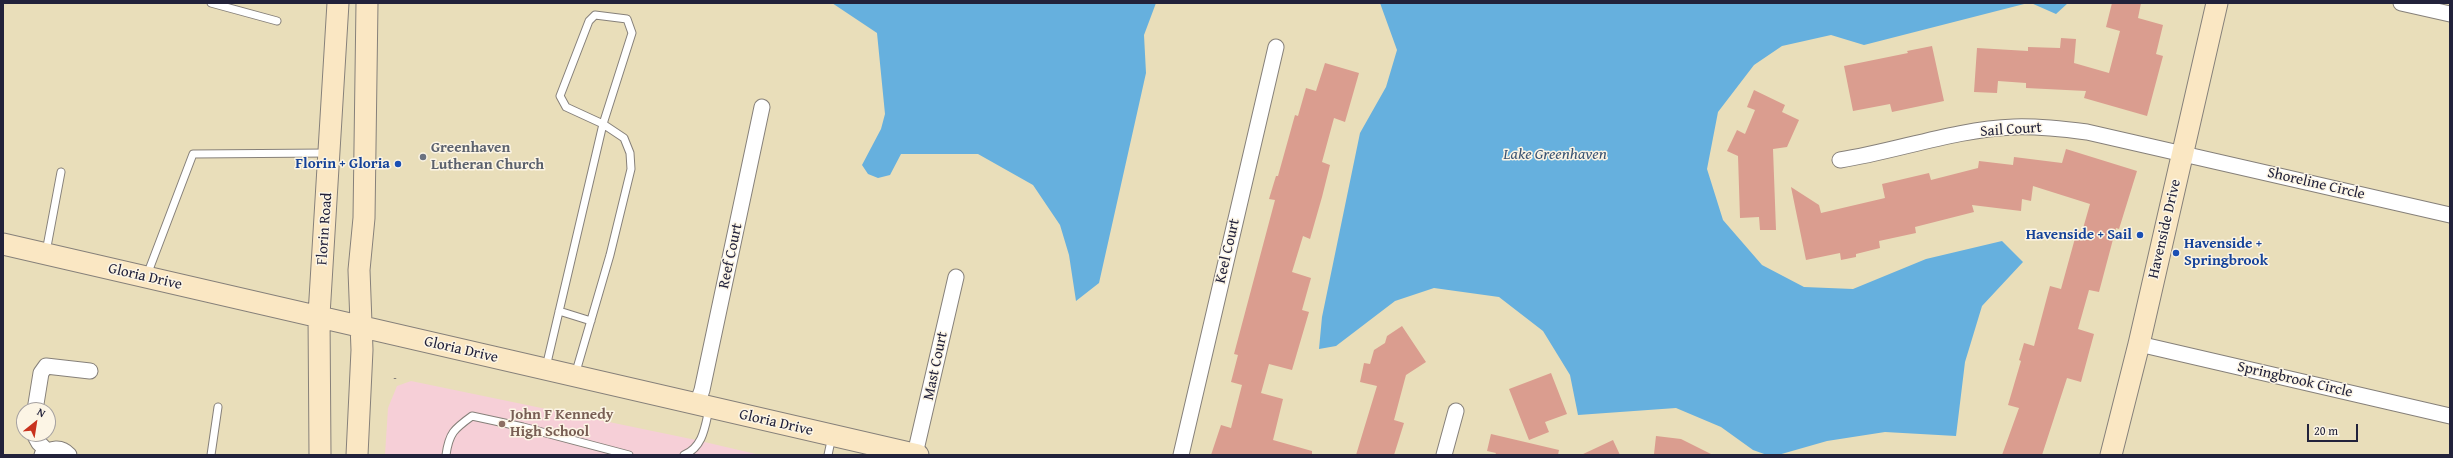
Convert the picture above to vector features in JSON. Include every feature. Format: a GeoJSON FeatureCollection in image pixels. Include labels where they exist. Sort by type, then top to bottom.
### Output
{"type":"FeatureCollection","features":[{"type":"Feature","properties":{"kind":"street","name":"Florin Road"},"geometry":{"type":"LineString","coordinates":[[320,455],[319,315],[338,3]]}},
{"type":"Feature","properties":{"kind":"street"},"geometry":{"type":"LineString","coordinates":[[357,455],[362,350],[359,270],[364,218],[367,3]]}},
{"type":"Feature","properties":{"kind":"street","name":"Havenside Drive"},"geometry":{"type":"LineString","coordinates":[[2110,455],[2139,344],[2217,3]]}},
{"type":"Feature","properties":{"kind":"street"},"geometry":{"type":"LineString","coordinates":[[2402,3],[2450,14]]}},
{"type":"Feature","properties":{"kind":"street","name":"Keel Court"},"geometry":{"type":"LineString","coordinates":[[1181,455],[1276,47]]}},
{"type":"Feature","properties":{"kind":"street","name":"Reef Court"},"geometry":{"type":"LineString","coordinates":[[704,405],[702,390],[762,107]]}},
{"type":"Feature","properties":{"kind":"street","name":"Sail Court"},"geometry":{"type":"LineString","coordinates":[[1840,160],[1982,130],[2013,127],[2050,127],[2087,132],[2183,154]]}},
{"type":"Feature","properties":{"kind":"street","name":"Shoreline Circle"},"geometry":{"type":"LineString","coordinates":[[2183,154],[2450,215]]}},
{"type":"Feature","properties":{"kind":"street","name":"Gloria Drive"},"geometry":{"type":"LineString","coordinates":[[3,244],[319,315],[360,326],[704,405],[830,445],[917,455]]}},
{"type":"Feature","properties":{"kind":"street","name":"Mast Court"},"geometry":{"type":"LineString","coordinates":[[917,455],[956,277]]}},
{"type":"Feature","properties":{"kind":"street","name":"Springbrook Circle"},"geometry":{"type":"LineString","coordinates":[[2139,344],[2450,416]]}},
{"type":"Feature","properties":{"kind":"street"},"geometry":{"type":"LineString","coordinates":[[36,402],[41,373],[46,366],[90,371]]}},
{"type":"Feature","properties":{"kind":"street"},"geometry":{"type":"LineString","coordinates":[[1444,455],[1456,412]]}},
{"type":"Feature","properties":{"kind":"street"},"geometry":{"type":"LineString","coordinates":[[38,442],[45,453],[60,449],[69,455]]}},
{"type":"Feature","properties":{"kind":"lane"},"geometry":{"type":"LineString","coordinates":[[211,3],[277,21]]}},
{"type":"Feature","properties":{"kind":"lane"},"geometry":{"type":"LineString","coordinates":[[545,369],[602,124],[632,33],[627,19],[595,15],[589,21],[560,96],[566,107],[602,124],[624,138],[630,153],[631,168],[610,254],[575,376]]}},
{"type":"Feature","properties":{"kind":"lane"},"geometry":{"type":"LineString","coordinates":[[146,277],[193,154],[330,153]]}},
{"type":"Feature","properties":{"kind":"lane"},"geometry":{"type":"LineString","coordinates":[[45,254],[61,172]]}},
{"type":"Feature","properties":{"kind":"lane"},"geometry":{"type":"LineString","coordinates":[[559,311],[591,321]]}},
{"type":"Feature","properties":{"kind":"lane"},"geometry":{"type":"LineString","coordinates":[[684,455],[692,452],[703,436],[704,405]]}},
{"type":"Feature","properties":{"kind":"lane"},"geometry":{"type":"LineString","coordinates":[[211,455],[218,407]]}},
{"type":"Feature","properties":{"kind":"lane"},"geometry":{"type":"LineString","coordinates":[[446,455],[448,439],[456,428],[472,416],[523,427],[629,455]]}},
{"type":"Feature","properties":{"kind":"shaded area","name":"John F Kennedy High School"},"geometry":{"type":"Polygon","coordinates":[[[411,381],[696,440],[760,455],[385,455],[388,408],[397,386],[411,381]]]}},
{"type":"Feature","properties":{"kind":"water"},"geometry":{"type":"Polygon","coordinates":[[[832,3],[1156,3],[1144,35],[1146,73],[1099,283],[1076,301],[1069,255],[1060,225],[1033,185],[978,154],[901,154],[890,175],[878,178],[868,174],[862,165],[881,129],[885,114],[877,33],[832,3]]]}},
{"type":"Feature","properties":{"kind":"water","name":"Lake Greenhaven"},"geometry":{"type":"Polygon","coordinates":[[[1380,3],[2028,3],[1864,45],[1831,35],[1782,46],[1754,65],[1718,112],[1707,169],[1723,220],[1762,265],[1804,287],[1853,289],[1926,259],[2002,241],[2023,262],[1982,306],[1965,362],[1956,436],[1885,432],[1827,441],[1778,455],[1767,455],[1753,450],[1721,427],[1676,408],[1578,415],[1570,375],[1543,331],[1499,297],[1434,288],[1395,301],[1336,346],[1319,349],[1322,317],[1360,133],[1386,87],[1397,50],[1380,3]]]}},
{"type":"Feature","properties":{"kind":"water"},"geometry":{"type":"Polygon","coordinates":[[[2031,3],[2068,3],[2056,14],[2031,3]]]}},
{"type":"Feature","properties":{"kind":"building"},"geometry":{"type":"Polygon","coordinates":[[[2112,3],[2141,3],[2138,18],[2163,25],[2156,54],[2163,56],[2147,116],[2084,98],[2086,91],[2026,88],[2026,83],[1998,81],[1997,93],[1974,92],[1977,48],[2028,51],[2028,47],[2060,48],[2061,38],[2076,39],[2074,63],[2109,73],[2120,31],[2106,27],[2112,3]]]}},
{"type":"Feature","properties":{"kind":"building"},"geometry":{"type":"Polygon","coordinates":[[[1932,46],[1944,101],[1892,112],[1890,104],[1853,111],[1844,66],[1908,53],[1907,51],[1932,46]]]}},
{"type":"Feature","properties":{"kind":"building"},"geometry":{"type":"Polygon","coordinates":[[[1325,63],[1359,73],[1345,122],[1334,118],[1322,162],[1330,165],[1322,197],[1310,239],[1303,236],[1292,272],[1311,278],[1302,310],[1309,312],[1292,370],[1269,364],[1261,393],[1283,399],[1273,440],[1312,451],[1312,455],[1211,455],[1221,425],[1231,428],[1242,385],[1231,382],[1238,355],[1234,354],[1275,200],[1269,199],[1276,176],[1278,176],[1295,115],[1298,116],[1306,88],[1316,91],[1325,63]]]}},
{"type":"Feature","properties":{"kind":"building"},"geometry":{"type":"Polygon","coordinates":[[[1754,90],[1785,105],[1782,112],[1799,120],[1787,147],[1773,149],[1776,230],[1760,230],[1759,217],[1740,218],[1738,156],[1727,151],[1737,130],[1745,134],[1755,110],[1747,107],[1754,90]]]}},
{"type":"Feature","properties":{"kind":"building"},"geometry":{"type":"Polygon","coordinates":[[[2066,149],[2137,171],[2119,229],[2116,228],[2099,292],[2089,290],[2078,329],[2094,334],[2081,382],[2067,378],[2042,455],[2002,455],[2019,408],[2008,405],[2021,361],[2019,360],[2024,343],[2034,346],[2050,286],[2061,289],[2077,231],[2082,232],[2090,204],[2033,186],[2031,201],[2022,199],[2021,211],[1972,205],[1974,212],[1915,227],[1916,233],[1879,241],[1880,248],[1856,254],[1856,257],[1841,260],[1840,253],[1806,260],[1791,187],[1819,205],[1821,213],[1885,198],[1882,184],[1929,173],[1931,180],[1978,168],[1979,161],[2013,165],[2014,157],[2062,163],[2066,149]]]}},
{"type":"Feature","properties":{"kind":"building"},"geometry":{"type":"Polygon","coordinates":[[[1402,326],[1426,362],[1406,375],[1394,420],[1404,423],[1394,455],[1356,455],[1377,386],[1360,382],[1364,363],[1370,364],[1374,350],[1385,343],[1387,336],[1402,326]]]}},
{"type":"Feature","properties":{"kind":"building"},"geometry":{"type":"Polygon","coordinates":[[[1551,373],[1567,414],[1545,422],[1549,432],[1529,440],[1509,389],[1551,373]]]}},
{"type":"Feature","properties":{"kind":"building"},"geometry":{"type":"Polygon","coordinates":[[[1491,434],[1559,450],[1558,455],[1495,455],[1496,453],[1487,451],[1491,434]]]}},
{"type":"Feature","properties":{"kind":"building"},"geometry":{"type":"Polygon","coordinates":[[[1656,436],[1681,439],[1713,455],[1654,454],[1656,436]]]}},
{"type":"Feature","properties":{"kind":"building"},"geometry":{"type":"Polygon","coordinates":[[[1613,440],[1620,455],[1581,455],[1613,440]]]}},
{"type":"Feature","properties":{"kind":"place","name":"Greenhaven Lutheran Church"},"geometry":{"type":"Point","coordinates":[423,157]}},
{"type":"Feature","properties":{"kind":"place","name":"Florin + Gloria"},"geometry":{"type":"Point","coordinates":[398,164]}},
{"type":"Feature","properties":{"kind":"place","name":"Havenside + Sail"},"geometry":{"type":"Point","coordinates":[2140,235]}},
{"type":"Feature","properties":{"kind":"place","name":"Havenside + Springbrook"},"geometry":{"type":"Point","coordinates":[2176,253]}},
{"type":"Feature","properties":{"kind":"place","name":"John F Kennedy High School"},"geometry":{"type":"Point","coordinates":[502,424]}}]}
